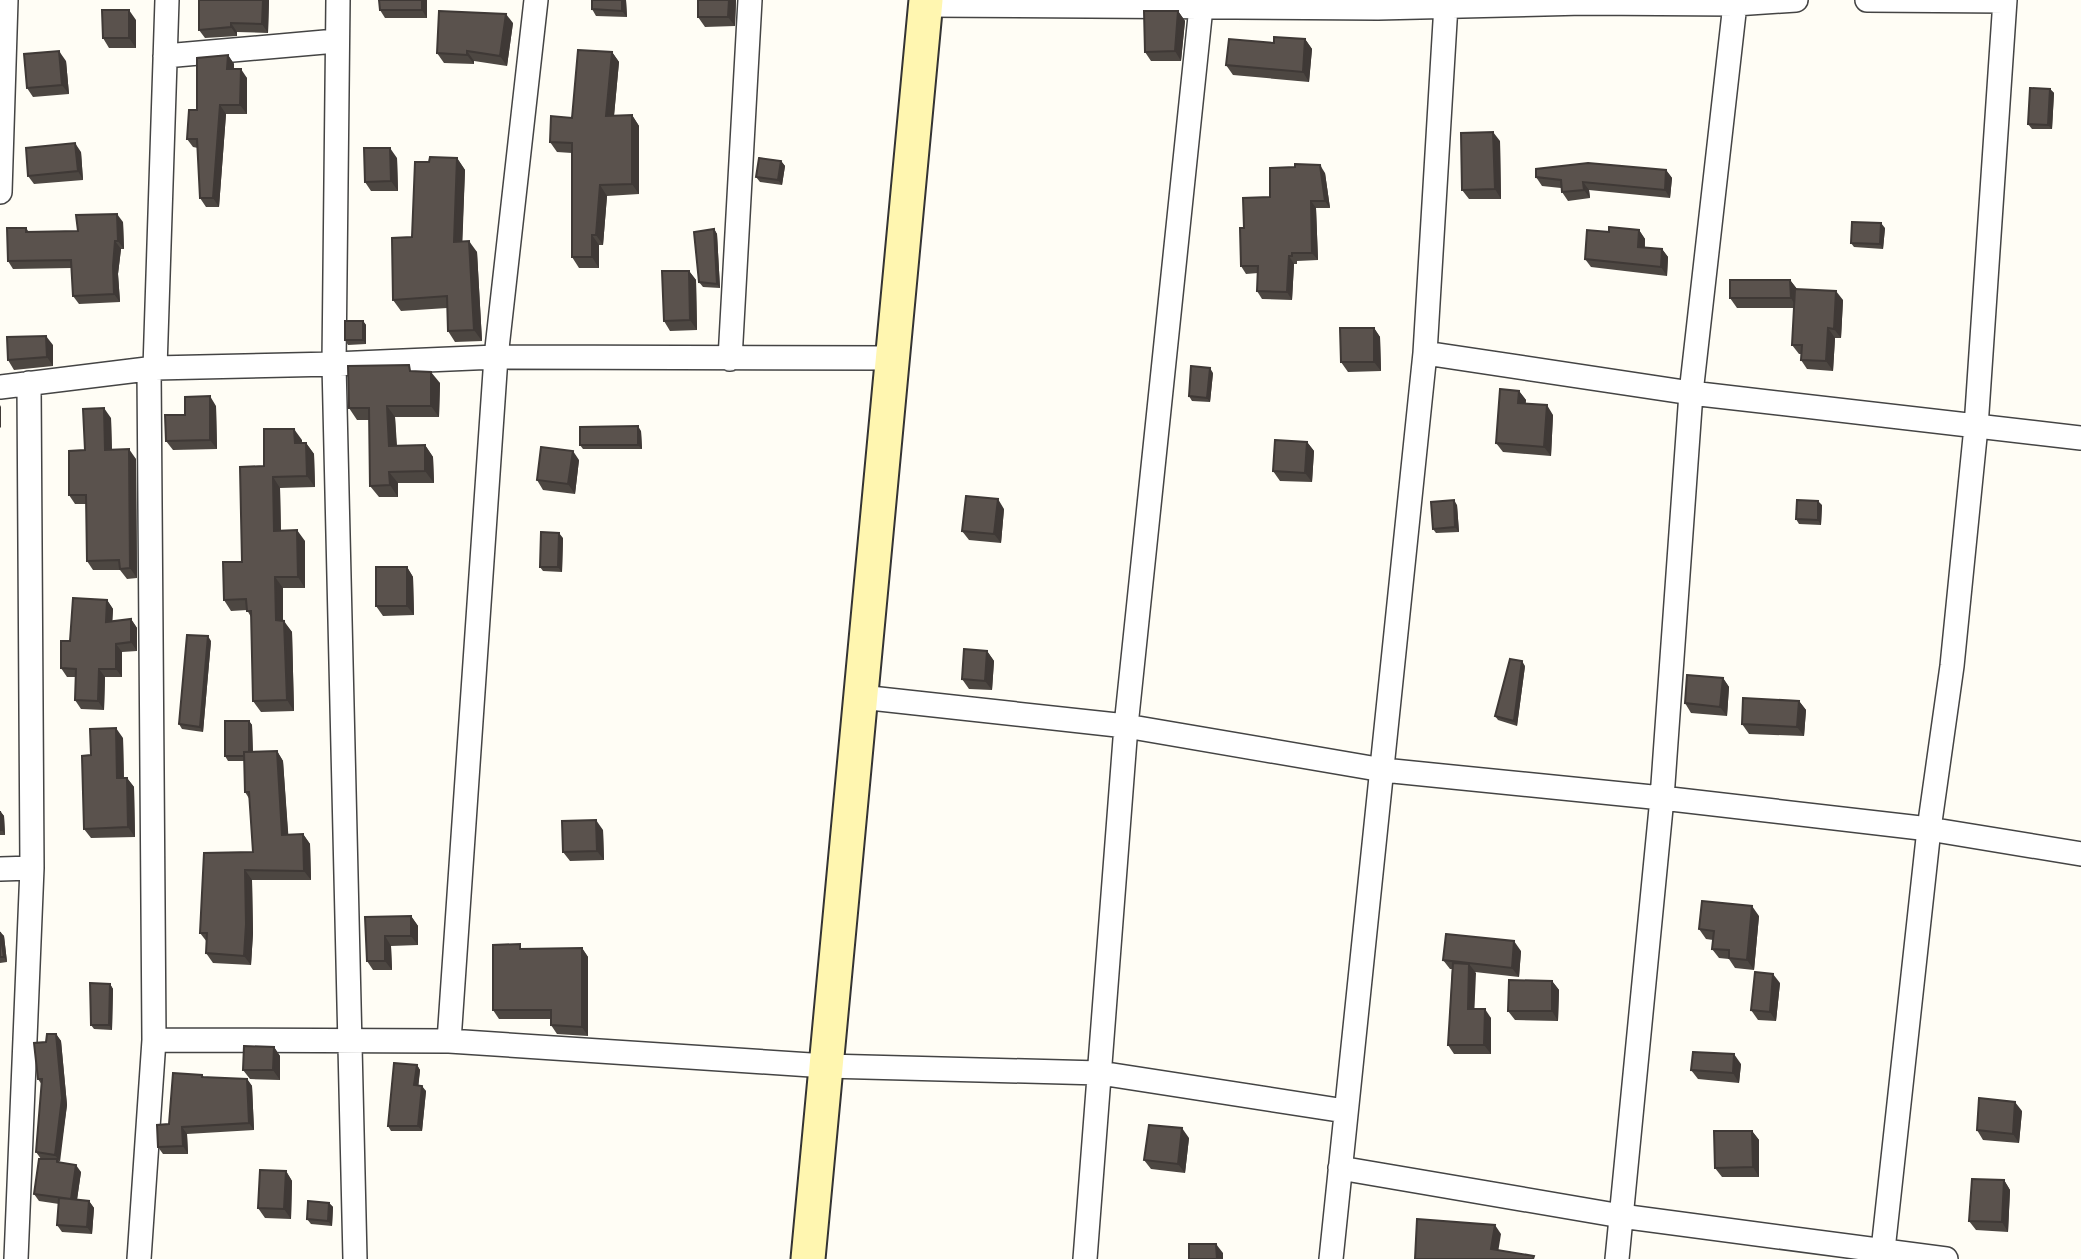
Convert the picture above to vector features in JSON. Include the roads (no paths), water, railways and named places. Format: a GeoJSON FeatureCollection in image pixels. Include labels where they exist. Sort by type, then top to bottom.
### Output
{"type":"FeatureCollection","features":[{"type":"Feature","properties":{"kind":"street"},"geometry":{"type":"LineString","coordinates":[[0,192],[6,0]]}},
{"type":"Feature","properties":{"kind":"street"},"geometry":{"type":"LineString","coordinates":[[139,1259],[154,1040],[152,368],[166,0]]}},
{"type":"Feature","properties":{"kind":"street"},"geometry":{"type":"LineString","coordinates":[[338,0],[334,364],[355,1259]]}},
{"type":"Feature","properties":{"kind":"street"},"geometry":{"type":"LineString","coordinates":[[449,1041],[496,358],[536,0]]}},
{"type":"Feature","properties":{"kind":"street"},"geometry":{"type":"LineString","coordinates":[[730,359],[750,0]]}},
{"type":"Feature","properties":{"kind":"street"},"geometry":{"type":"LineString","coordinates":[[808,1259],[926,3],[1149,3],[1201,7],[1584,1],[1735,4],[1796,0]]}},
{"type":"Feature","properties":{"kind":"street"},"geometry":{"type":"LineString","coordinates":[[1867,0],[2006,1],[1976,426],[1952,666],[1929,829],[1883,1255]]}},
{"type":"Feature","properties":{"kind":"street"},"geometry":{"type":"LineString","coordinates":[[1617,1259],[1662,798],[1691,393],[1735,4]]}},
{"type":"Feature","properties":{"kind":"street"},"geometry":{"type":"LineString","coordinates":[[1331,1259],[1425,353],[1446,5]]}},
{"type":"Feature","properties":{"kind":"street"},"geometry":{"type":"LineString","coordinates":[[1085,1259],[1126,726],[1201,7]]}},
{"type":"Feature","properties":{"kind":"street"},"geometry":{"type":"LineString","coordinates":[[165,56],[336,41]]}},
{"type":"Feature","properties":{"kind":"street"},"geometry":{"type":"LineString","coordinates":[[1425,353],[1691,393],[2081,438]]}},
{"type":"Feature","properties":{"kind":"street"},"geometry":{"type":"LineString","coordinates":[[0,387],[152,368],[496,358],[893,358]]}},
{"type":"Feature","properties":{"kind":"street"},"geometry":{"type":"LineString","coordinates":[[16,1259],[32,868],[29,383]]}},
{"type":"Feature","properties":{"kind":"street"},"geometry":{"type":"LineString","coordinates":[[861,696],[1126,726],[1383,770],[1662,798],[1929,829],[2081,854]]}},
{"type":"Feature","properties":{"kind":"street"},"geometry":{"type":"LineString","coordinates":[[0,869],[32,868]]}},
{"type":"Feature","properties":{"kind":"street"},"geometry":{"type":"LineString","coordinates":[[154,1040],[449,1041],[826,1066],[1100,1073],[1345,1111]]}},
{"type":"Feature","properties":{"kind":"street"},"geometry":{"type":"LineString","coordinates":[[1340,1168],[1621,1216],[1883,1255],[1946,1259]]}}]}
